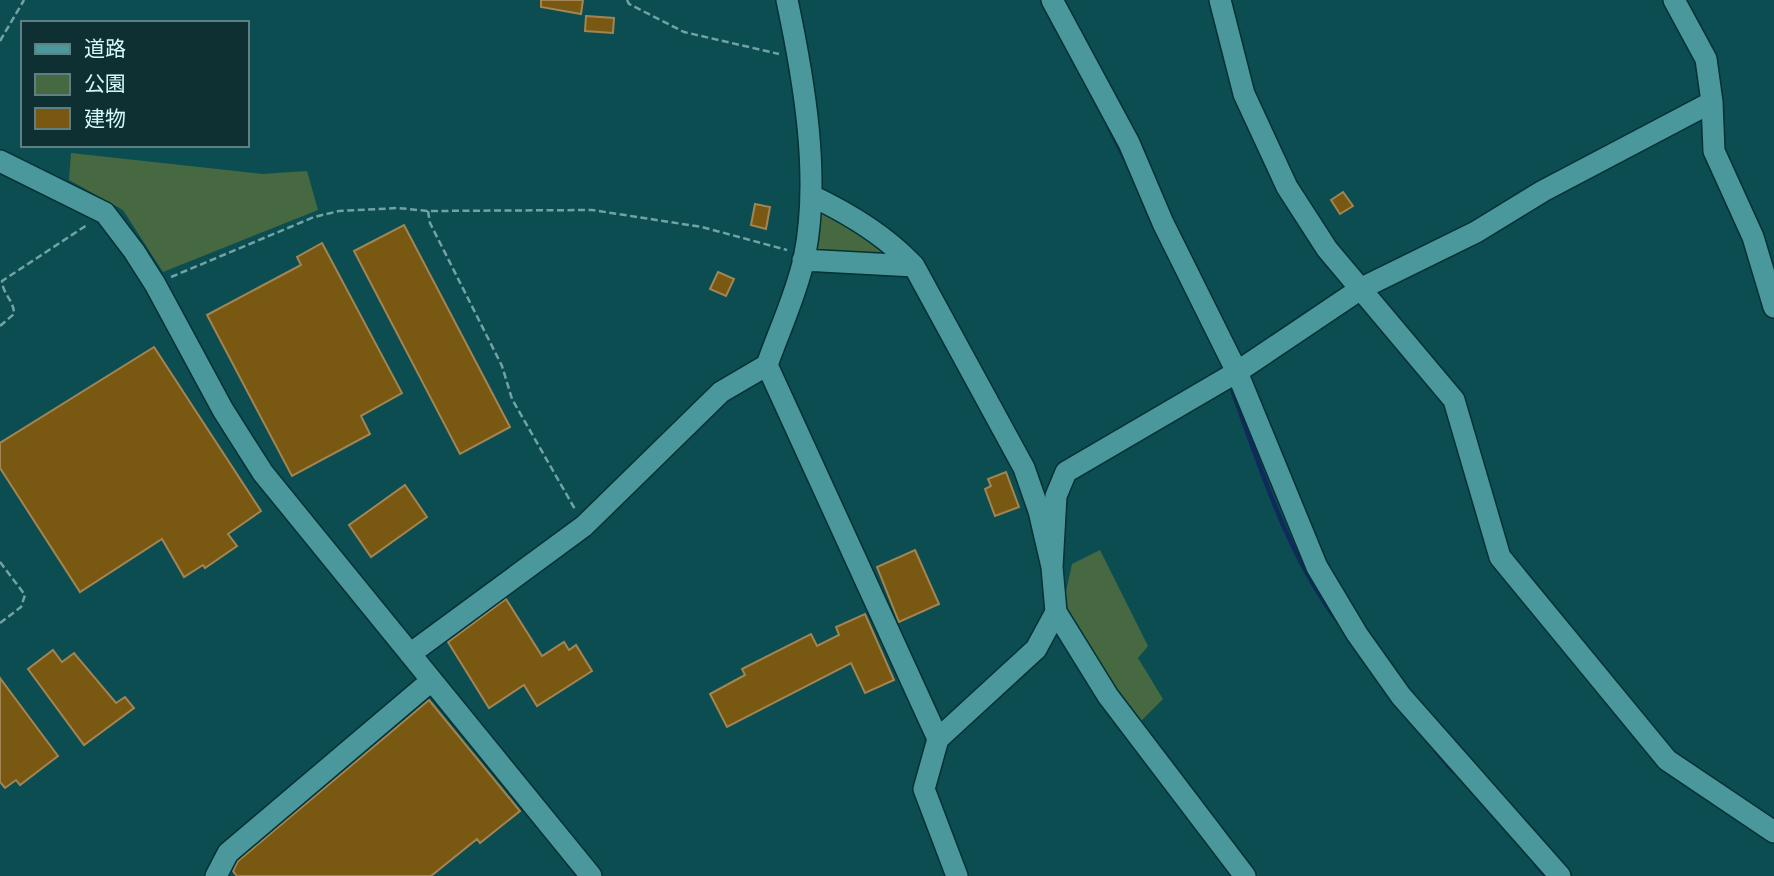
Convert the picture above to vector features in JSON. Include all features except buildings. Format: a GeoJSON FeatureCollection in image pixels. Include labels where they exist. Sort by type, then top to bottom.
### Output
{"type":"FeatureCollection","features":[{"type":"Feature","properties":{"kind":"street"},"geometry":{"type":"LineString","coordinates":[[410,654],[584,526],[721,392],[767,365],[804,256],[812,196],[799,59],[787,0]]}},
{"type":"Feature","properties":{"kind":"street"},"geometry":{"type":"LineString","coordinates":[[1052,0],[1129,143],[1163,223],[1237,372],[1317,567],[1357,634],[1401,696],[1560,876]]}},
{"type":"Feature","properties":{"kind":"street"},"geometry":{"type":"LineString","coordinates":[[1220,0],[1244,94],[1287,187],[1327,249],[1454,400],[1500,557],[1667,760],[1774,832]]}},
{"type":"Feature","properties":{"kind":"street"},"geometry":{"type":"LineString","coordinates":[[1674,0],[1706,59],[1712,102],[1714,151],[1753,237],[1774,307]]}},
{"type":"Feature","properties":{"kind":"street"},"geometry":{"type":"LineString","coordinates":[[1052,567],[1056,496],[1066,472],[1237,372],[1362,288],[1476,232],[1543,191],[1712,102]]}},
{"type":"Feature","properties":{"kind":"street"},"geometry":{"type":"LineString","coordinates":[[0,161],[105,213],[155,284],[222,410],[263,473],[591,876]]}},
{"type":"Feature","properties":{"kind":"street"},"geometry":{"type":"LineString","coordinates":[[812,196],[848,213],[895,246],[914,266],[1024,468],[1039,511],[1052,567],[1056,611],[1108,696],[1245,876]]}},
{"type":"Feature","properties":{"kind":"street"},"geometry":{"type":"LineString","coordinates":[[804,256],[914,266]]}},
{"type":"Feature","properties":{"kind":"street"},"geometry":{"type":"LineString","coordinates":[[767,365],[938,739]]}},
{"type":"Feature","properties":{"kind":"street"},"geometry":{"type":"LineString","coordinates":[[957,876],[924,789],[938,739],[1035,649],[1056,611]]}},
{"type":"Feature","properties":{"kind":"street"},"geometry":{"type":"LineString","coordinates":[[216,876],[228,853],[253,830],[431,681]]}},
{"type":"Feature","properties":{"kind":"path"},"geometry":{"type":"LineString","coordinates":[[0,41],[24,0]]}},
{"type":"Feature","properties":{"kind":"path"},"geometry":{"type":"LineString","coordinates":[[627,0],[629,4],[684,32],[799,59]]}},
{"type":"Feature","properties":{"kind":"path"},"geometry":{"type":"LineString","coordinates":[[155,284],[314,217],[339,211],[398,208],[429,211],[592,210],[702,227],[804,256]]}},
{"type":"Feature","properties":{"kind":"path"},"geometry":{"type":"LineString","coordinates":[[429,211],[430,223],[502,366],[512,399],[584,526]]}},
{"type":"Feature","properties":{"kind":"path"},"geometry":{"type":"LineString","coordinates":[[0,326],[14,314],[14,305],[3,292],[2,281],[105,213]]}},
{"type":"Feature","properties":{"kind":"path"},"geometry":{"type":"LineString","coordinates":[[0,562],[25,595],[21,607],[0,623]]}},
{"type":"Feature","properties":{"kind":"green space"},"geometry":{"type":"Polygon","coordinates":[[[71,153],[262,174],[307,171],[318,210],[163,272],[123,210],[69,180],[71,153]]]}},
{"type":"Feature","properties":{"kind":"green space"},"geometry":{"type":"Polygon","coordinates":[[[815,207],[829,209],[900,260],[808,255],[815,207]]]}},
{"type":"Feature","properties":{"kind":"green space"},"geometry":{"type":"Polygon","coordinates":[[[1100,550],[1148,646],[1138,658],[1163,699],[1140,722],[1060,619],[1072,564],[1100,550]]]}},
{"type":"Feature","properties":{"kind":"waterway"},"geometry":{"type":"LineString","coordinates":[[1110,129],[1128,165]]}},
{"type":"Feature","properties":{"kind":"waterway"},"geometry":{"type":"LineString","coordinates":[[1230,384],[1288,535],[1302,564],[1336,619]]}},
{"type":"Feature","properties":{"kind":"waterway"},"geometry":{"type":"LineString","coordinates":[[1436,751],[1453,771]]}},
{"type":"Feature","properties":{"kind":"waterway"},"geometry":{"type":"LineString","coordinates":[[1536,864],[1546,876]]}}]}
